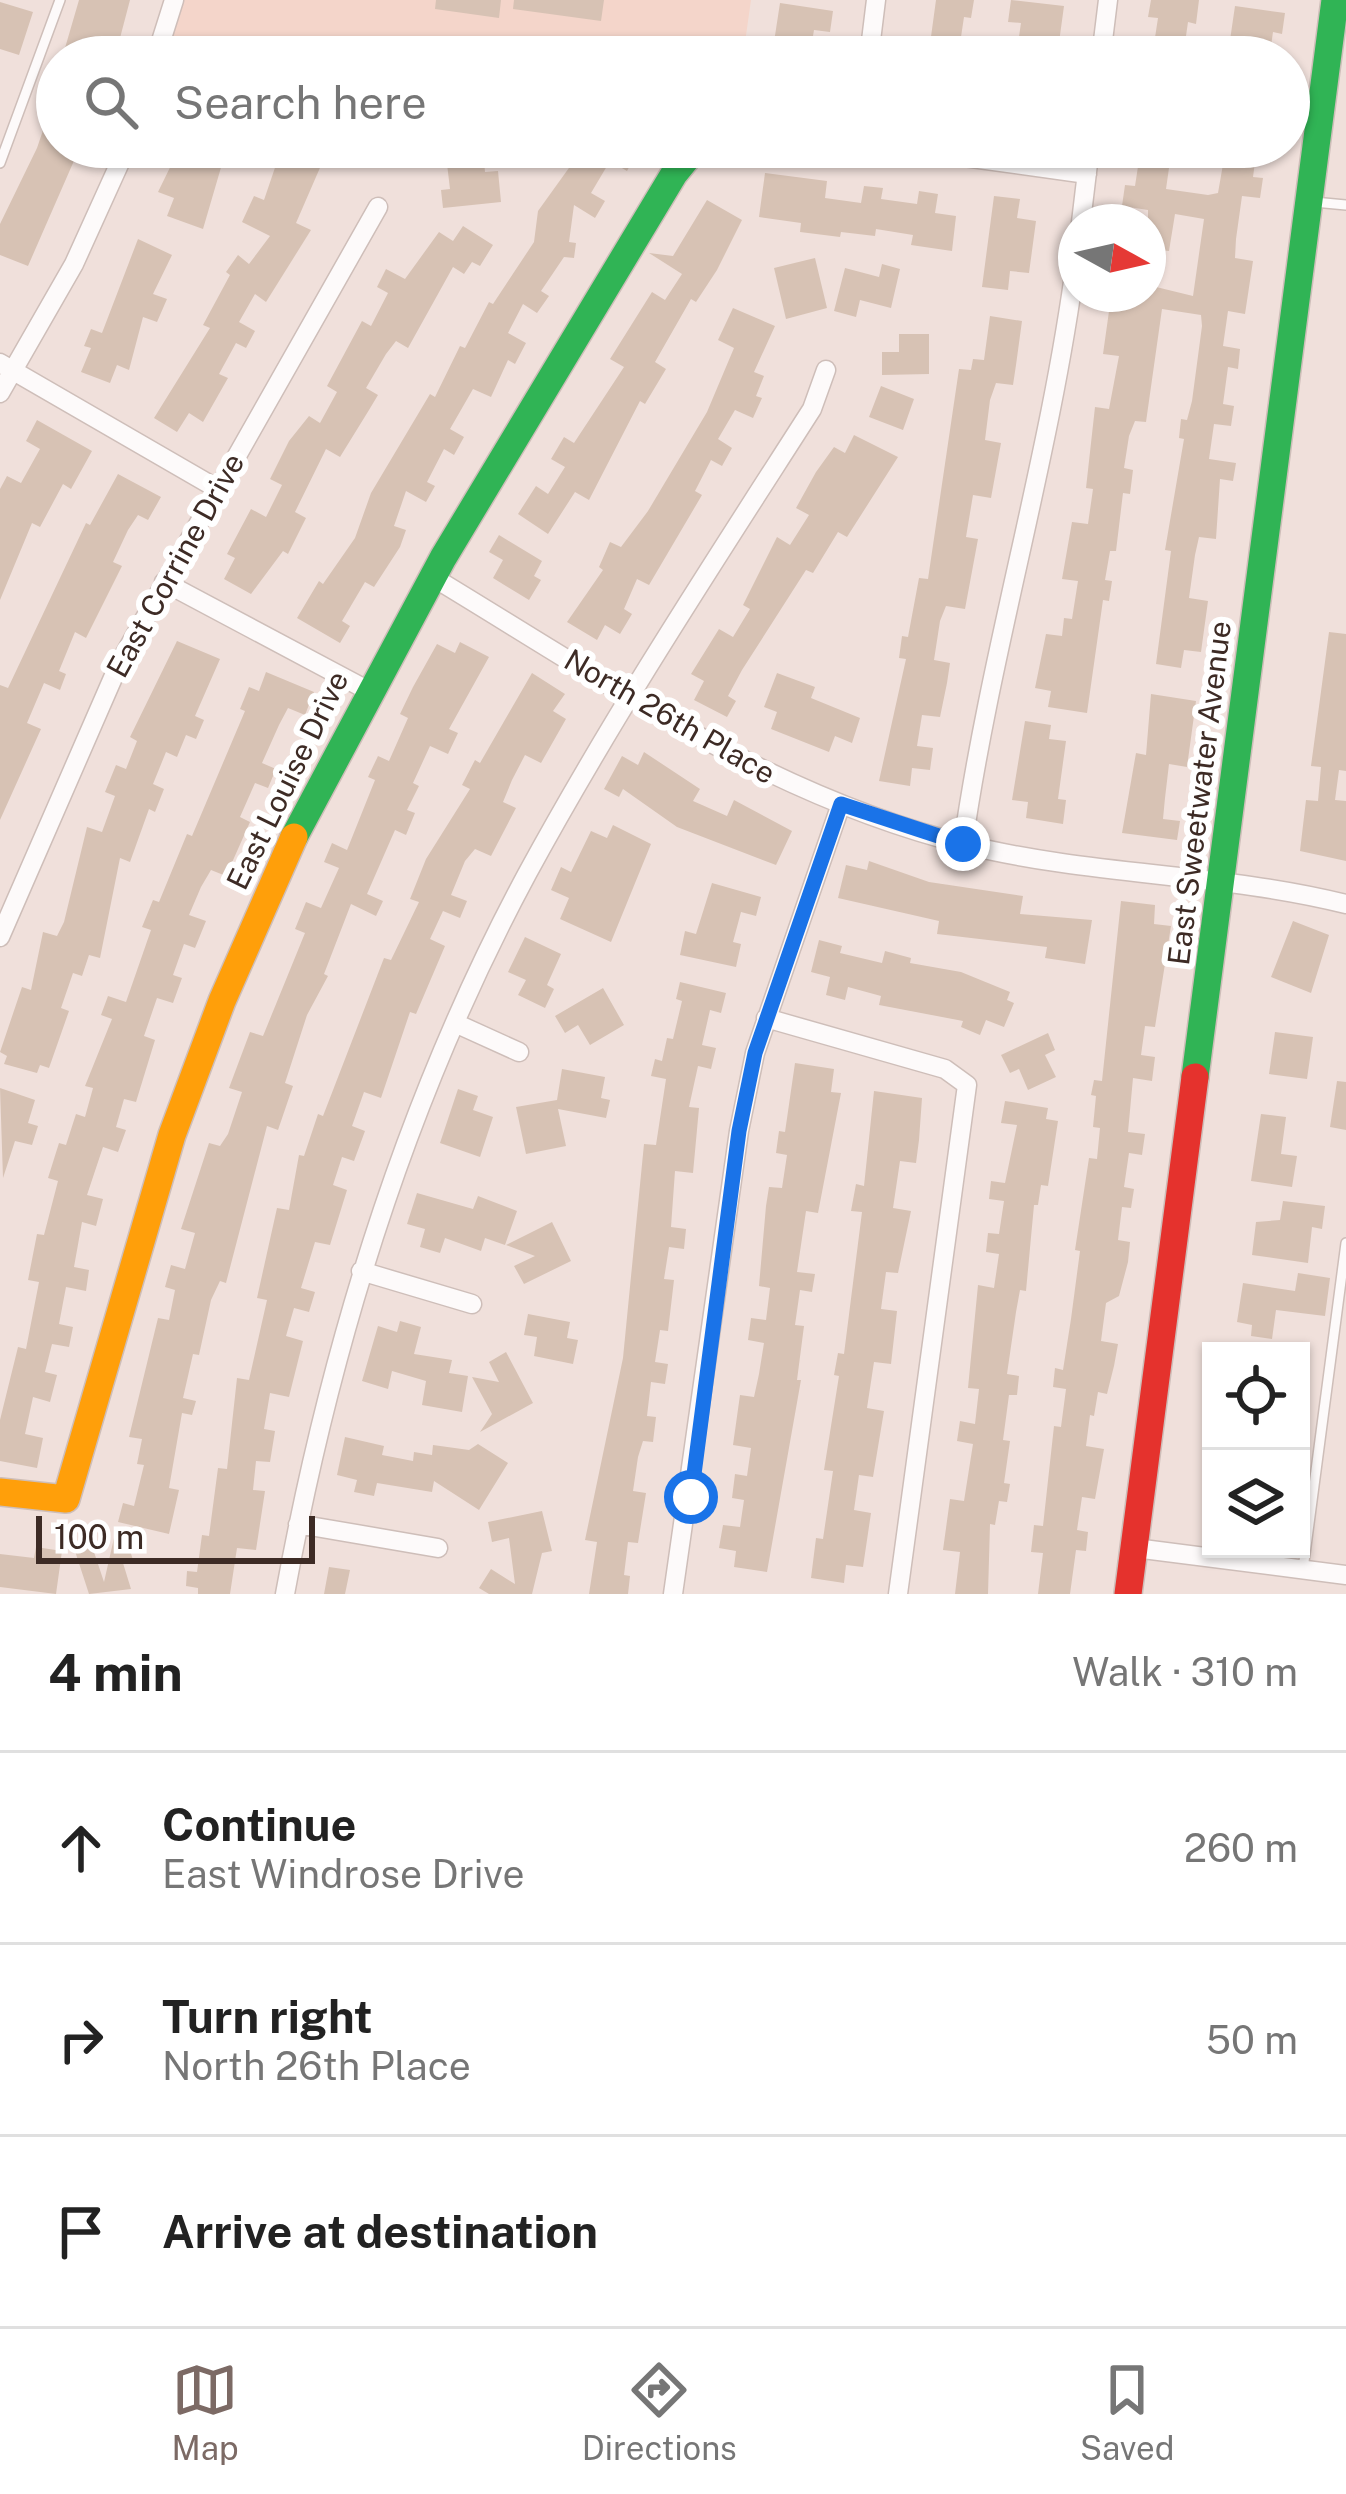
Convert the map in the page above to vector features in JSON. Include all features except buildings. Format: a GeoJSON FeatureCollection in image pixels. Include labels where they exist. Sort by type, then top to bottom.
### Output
{"type":"FeatureCollection","features":[{"type":"Feature","properties":{"kind":"street"},"geometry":{"type":"LineString","coordinates":[[163,36],[174,0]]}},
{"type":"Feature","properties":{"kind":"street"},"geometry":{"type":"LineString","coordinates":[[872,36],[876,0]]}},
{"type":"Feature","properties":{"kind":"street"},"geometry":{"type":"LineString","coordinates":[[1104,36],[1108,0]]}},
{"type":"Feature","properties":{"kind":"street","name":"East Sweetwater Avenue"},"geometry":{"type":"LineString","coordinates":[[1128,1594],[1335,0]]}},
{"type":"Feature","properties":{"kind":"street"},"geometry":{"type":"LineString","coordinates":[[0,394],[6,367],[74,264],[117,168]]}},
{"type":"Feature","properties":{"kind":"street","name":"East Louise Drive"},"geometry":{"type":"LineString","coordinates":[[0,1492],[66,1499],[79,1469],[113,1323],[154,1186],[200,1057],[292,840],[431,575],[679,168]]}},
{"type":"Feature","properties":{"kind":"street"},"geometry":{"type":"LineString","coordinates":[[1043,168],[1087,174]]}},
{"type":"Feature","properties":{"kind":"street"},"geometry":{"type":"LineString","coordinates":[[1083,204],[1088,168]]}},
{"type":"Feature","properties":{"kind":"street","name":"East Corrine Drive"},"geometry":{"type":"LineString","coordinates":[[0,937],[71,765],[164,582],[378,207]]}},
{"type":"Feature","properties":{"kind":"street"},"geometry":{"type":"LineString","coordinates":[[963,844],[990,692],[1037,495],[1067,312]]}},
{"type":"Feature","properties":{"kind":"street"},"geometry":{"type":"LineString","coordinates":[[6,367],[216,488]]}},
{"type":"Feature","properties":{"kind":"street"},"geometry":{"type":"LineString","coordinates":[[285,1594],[320,1417],[361,1271],[404,1146],[455,1023],[526,875],[629,696],[812,409],[826,370]]}},
{"type":"Feature","properties":{"kind":"street","name":"North 26th Place"},"geometry":{"type":"LineString","coordinates":[[431,575],[716,748],[841,804],[963,844],[1086,868],[1346,904]]}},
{"type":"Feature","properties":{"kind":"street"},"geometry":{"type":"LineString","coordinates":[[164,582],[367,690]]}},
{"type":"Feature","properties":{"kind":"street"},"geometry":{"type":"LineString","coordinates":[[694,1594],[673,1593],[739,1131],[766,1018],[841,804]]}},
{"type":"Feature","properties":{"kind":"street"},"geometry":{"type":"LineString","coordinates":[[766,1018],[945,1069],[967,1085],[898,1594]]}},
{"type":"Feature","properties":{"kind":"street"},"geometry":{"type":"LineString","coordinates":[[455,1023],[519,1052]]}},
{"type":"Feature","properties":{"kind":"street"},"geometry":{"type":"LineString","coordinates":[[361,1271],[472,1304]]}},
{"type":"Feature","properties":{"kind":"street"},"geometry":{"type":"LineString","coordinates":[[298,1524],[438,1549]]}},
{"type":"Feature","properties":{"kind":"street"},"geometry":{"type":"LineString","coordinates":[[1135,1548],[1346,1575]]}},
{"type":"Feature","properties":{"kind":"lane"},"geometry":{"type":"LineString","coordinates":[[47,36],[60,0]]}},
{"type":"Feature","properties":{"kind":"lane"},"geometry":{"type":"LineString","coordinates":[[0,163],[36,65]]}},
{"type":"Feature","properties":{"kind":"lane"},"geometry":{"type":"LineString","coordinates":[[1309,201],[1346,206]]}},
{"type":"Feature","properties":{"kind":"lane"},"geometry":{"type":"LineString","coordinates":[[1303,1569],[1346,1243]]}},
{"type":"Feature","properties":{"kind":"shaded area"},"geometry":{"type":"Polygon","coordinates":[[[174,0],[751,0],[746,36],[163,36],[174,0]]]}},
{"type":"Feature","properties":{"kind":"traffic: fast"},"geometry":{"type":"LineString","coordinates":[[1195,1077],[1335,0]]}},
{"type":"Feature","properties":{"kind":"traffic: fast"},"geometry":{"type":"LineString","coordinates":[[294,837],[443,558],[679,168]]}},
{"type":"Feature","properties":{"kind":"traffic: slow"},"geometry":{"type":"LineString","coordinates":[[0,1492],[66,1499],[172,1135],[222,1001],[294,837]]}},
{"type":"Feature","properties":{"kind":"traffic: jam"},"geometry":{"type":"LineString","coordinates":[[1128,1594],[1195,1077]]}},
{"type":"Feature","properties":{"kind":"route"},"geometry":{"type":"LineString","coordinates":[[691,1497],[739,1131],[755,1053],[841,804],[963,844]]}}]}
